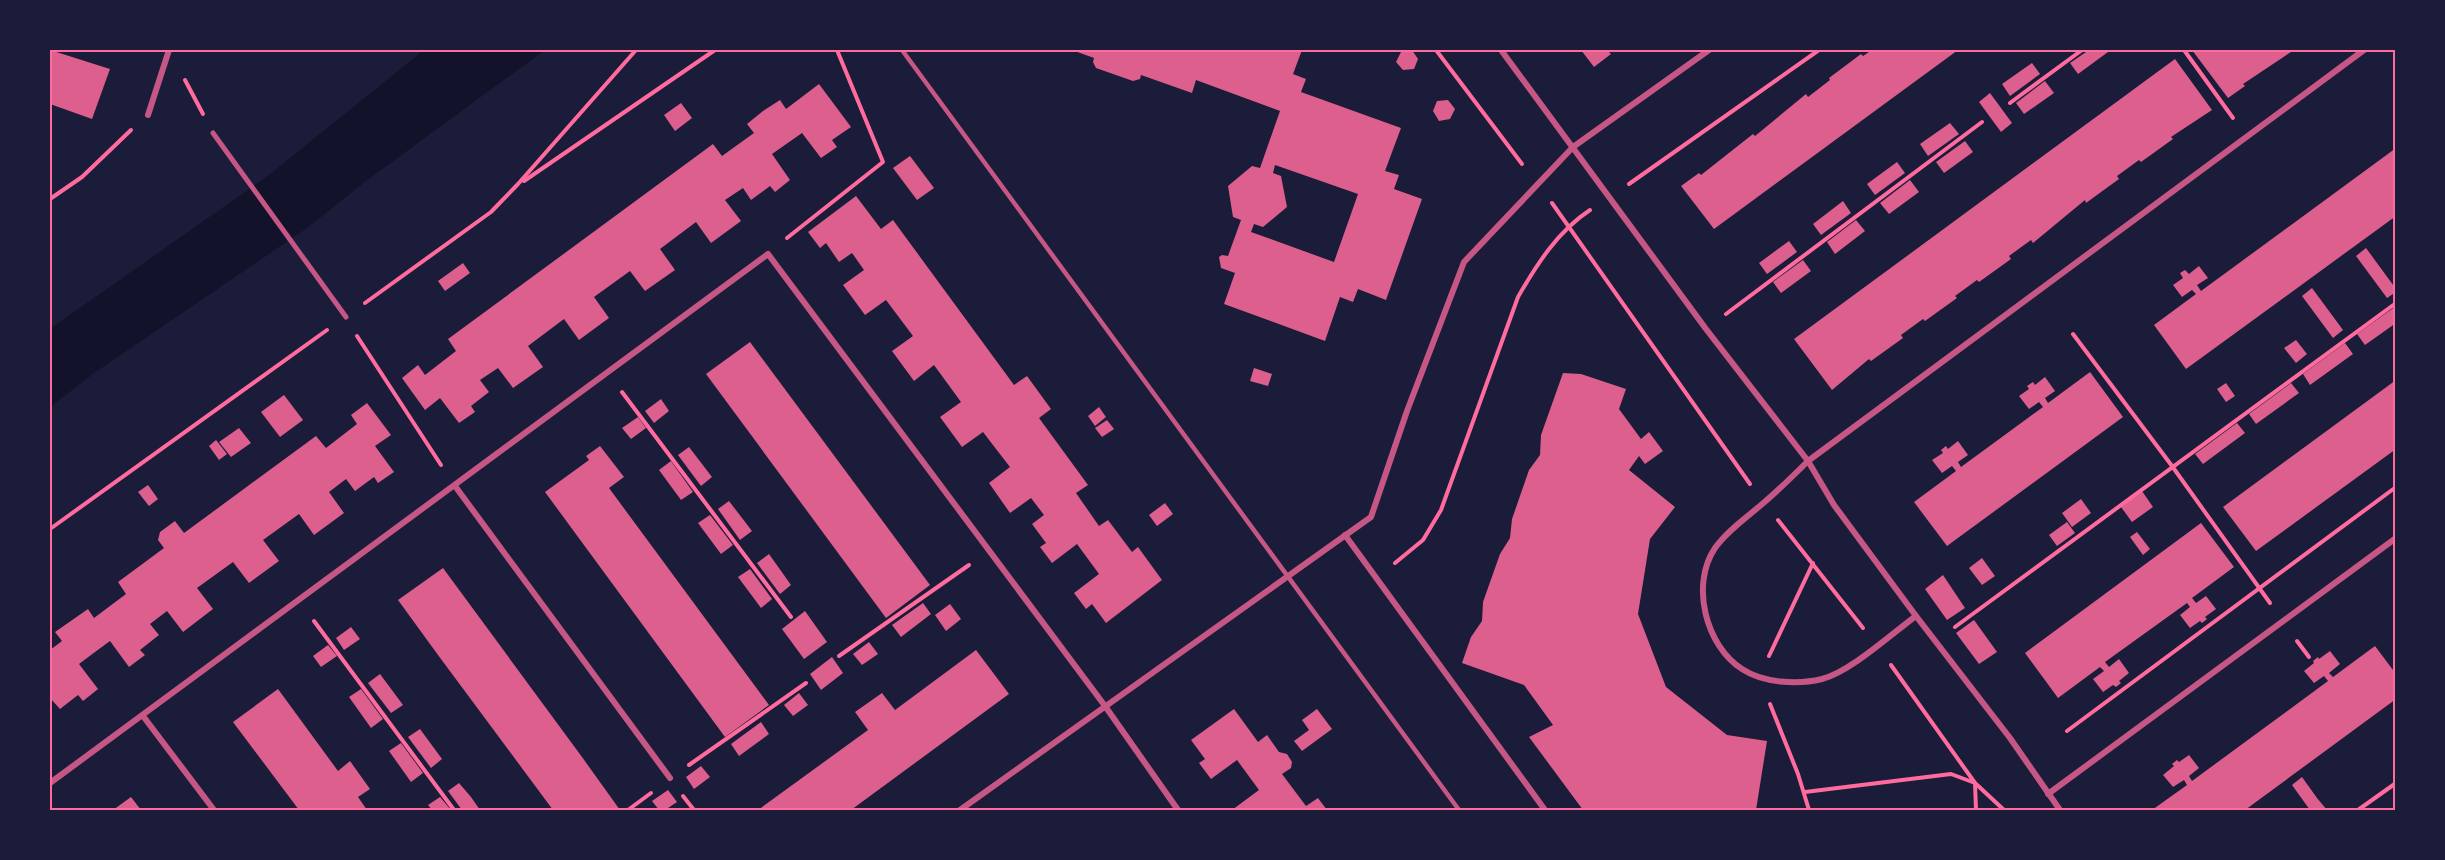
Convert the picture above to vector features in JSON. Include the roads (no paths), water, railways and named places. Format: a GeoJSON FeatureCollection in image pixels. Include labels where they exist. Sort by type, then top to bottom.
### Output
{"type":"FeatureCollection","features":[{"type":"Feature","properties":{"kind":"street"},"geometry":{"type":"LineString","coordinates":[[148,114],[169,50]]}},
{"type":"Feature","properties":{"kind":"street"},"geometry":{"type":"LineString","coordinates":[[1501,50],[1706,329],[1808,461],[1834,505],[1935,642],[2010,738],[2060,810]]}},
{"type":"Feature","properties":{"kind":"street"},"geometry":{"type":"LineString","coordinates":[[960,810],[1371,517],[1407,411],[1464,262],[1573,147],[1709,50]]}},
{"type":"Feature","properties":{"kind":"street"},"geometry":{"type":"LineString","coordinates":[[1916,616],[1846,669],[1822,679],[1794,682],[1766,678],[1743,670],[1721,650],[1708,623],[1702,593],[1707,566],[1714,549],[1733,528],[1764,503],[1808,461],[2364,50]]}},
{"type":"Feature","properties":{"kind":"street"},"geometry":{"type":"LineString","coordinates":[[213,133],[346,317]]}},
{"type":"Feature","properties":{"kind":"street"},"geometry":{"type":"LineString","coordinates":[[50,783],[768,254],[1105,706],[1178,810]]}},
{"type":"Feature","properties":{"kind":"street"},"geometry":{"type":"LineString","coordinates":[[455,486],[670,778]]}},
{"type":"Feature","properties":{"kind":"street"},"geometry":{"type":"LineString","coordinates":[[1345,535],[1545,810]]}},
{"type":"Feature","properties":{"kind":"street"},"geometry":{"type":"LineString","coordinates":[[2048,794],[2396,538]]}},
{"type":"Feature","properties":{"kind":"street"},"geometry":{"type":"LineString","coordinates":[[143,716],[214,810]]}},
{"type":"Feature","properties":{"kind":"lane"},"geometry":{"type":"LineString","coordinates":[[902,50],[1459,810]]}}]}
